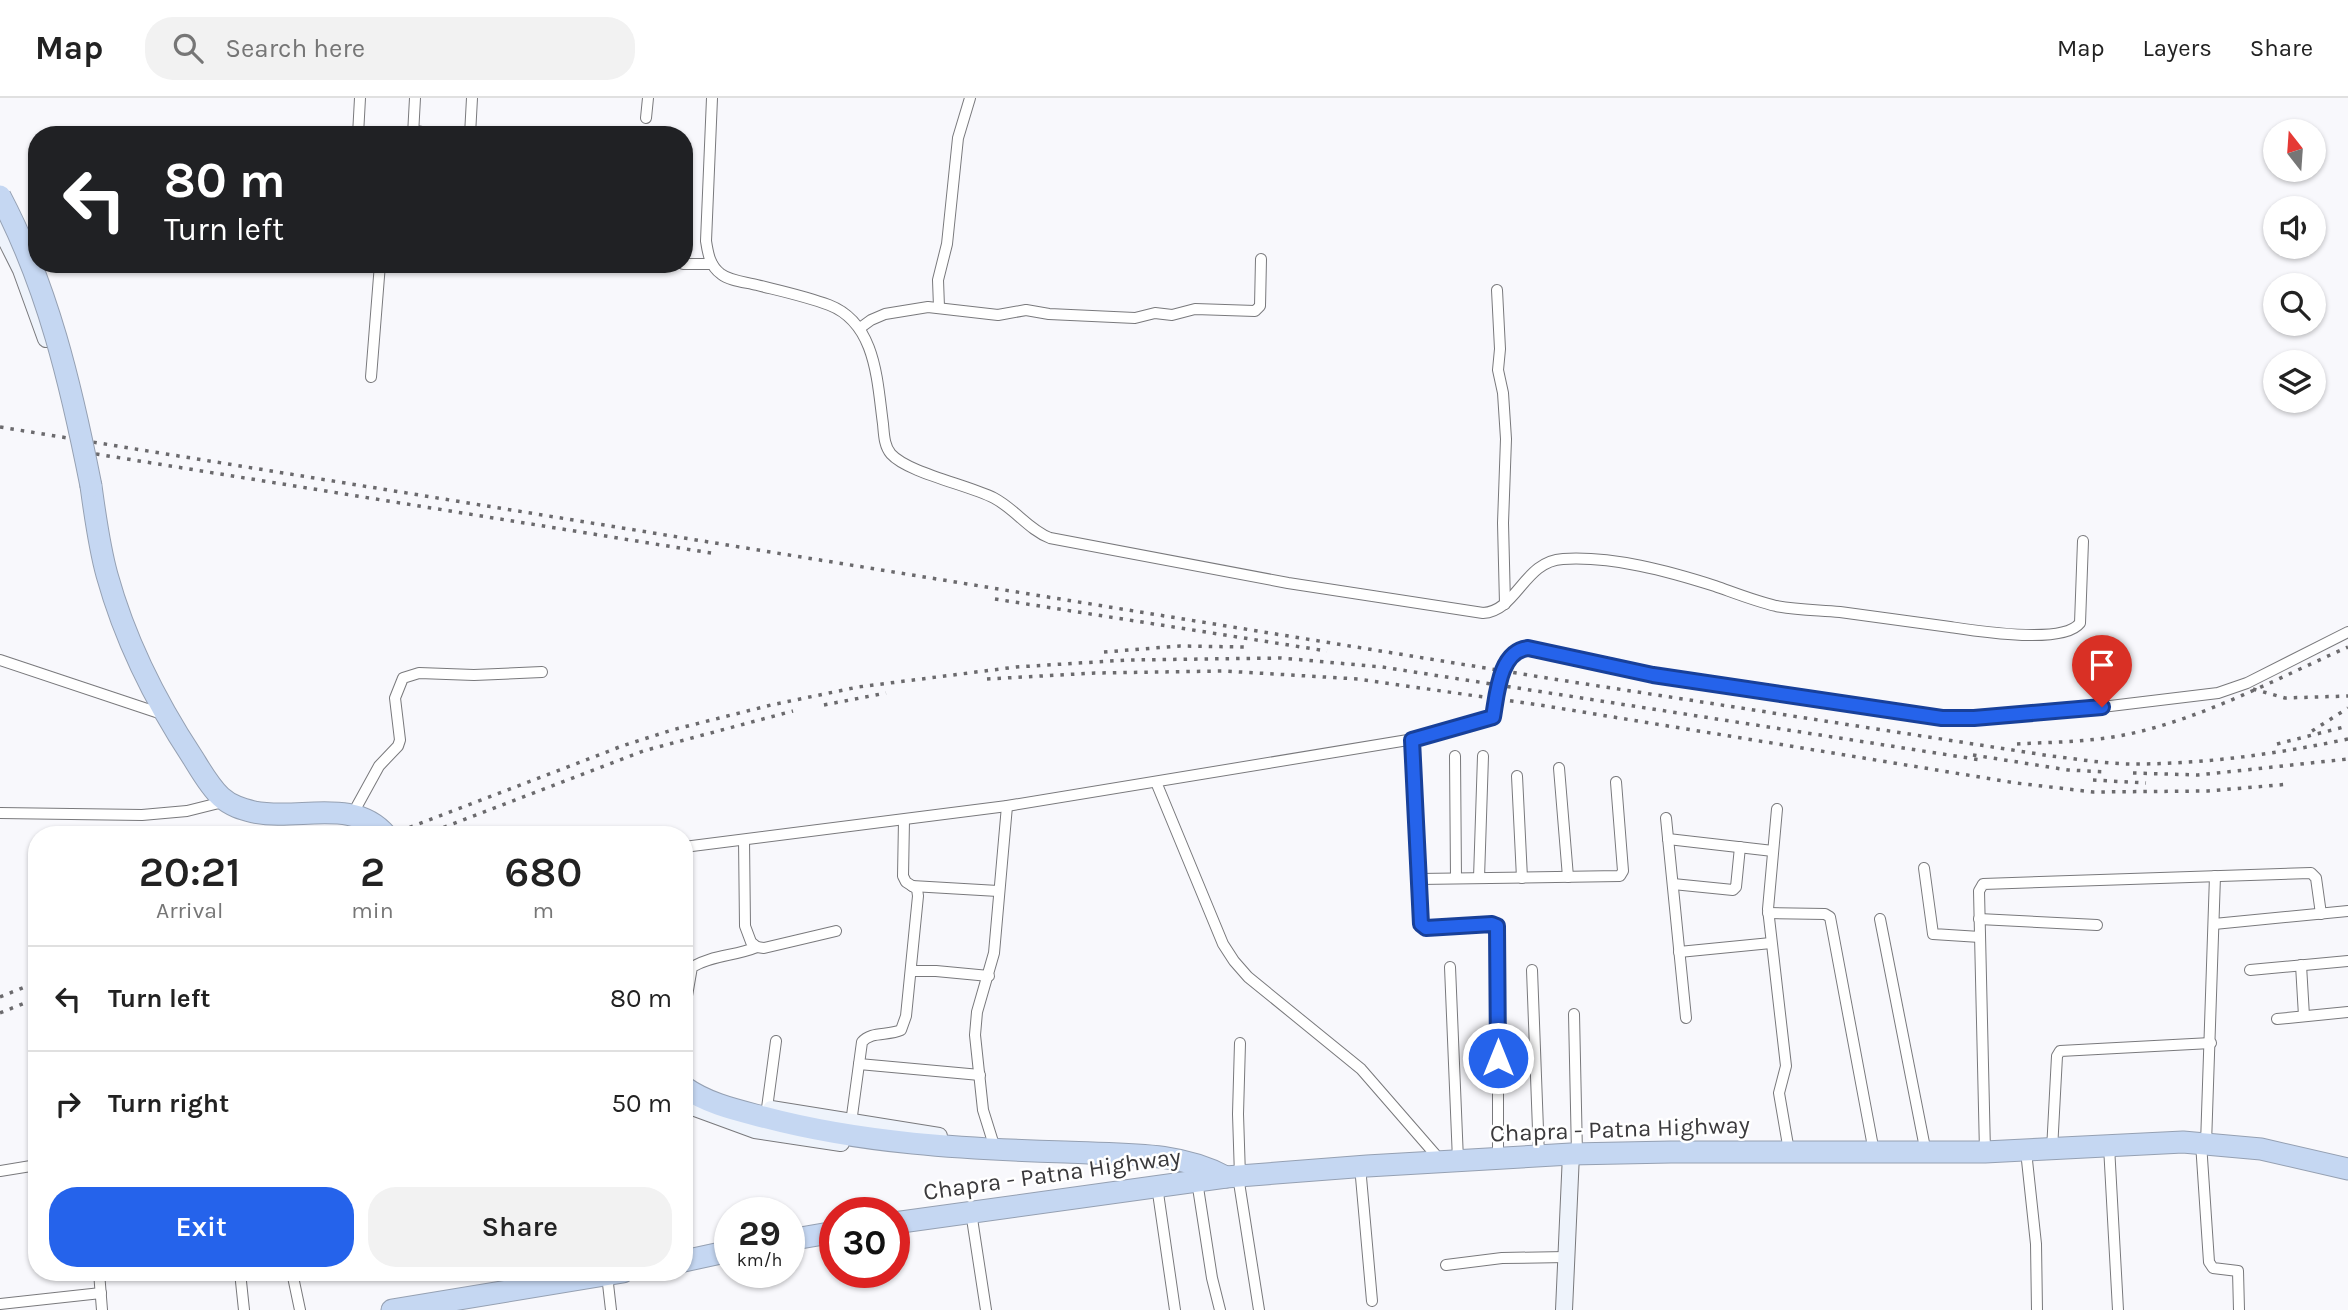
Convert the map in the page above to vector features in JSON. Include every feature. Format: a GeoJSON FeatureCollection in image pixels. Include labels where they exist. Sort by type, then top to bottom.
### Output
{"type":"FeatureCollection","features":[{"type":"Feature","properties":{"kind":"highway"},"geometry":{"type":"LineString","coordinates":[[0,196],[28,256]]}},
{"type":"Feature","properties":{"kind":"highway"},"geometry":{"type":"LineString","coordinates":[[35,273],[58,338],[78,422],[106,573],[118,612],[149,683],[176,733],[219,796],[235,807],[276,816],[353,814],[370,820],[376,826]]}},
{"type":"Feature","properties":{"kind":"highway"},"geometry":{"type":"LineString","coordinates":[[693,1091],[726,1107],[792,1125],[858,1136],[1066,1153],[1171,1157],[1235,1176]]}},
{"type":"Feature","properties":{"kind":"highway","name":"Chapra - Patna Highway"},"geometry":{"type":"LineString","coordinates":[[910,1221],[1235,1176],[1574,1154],[1985,1152],[2203,1143],[2261,1149],[2348,1169]]}},
{"type":"Feature","properties":{"kind":"highway"},"geometry":{"type":"LineString","coordinates":[[693,1259],[714,1254]]}},
{"type":"Feature","properties":{"kind":"highway"},"geometry":{"type":"LineString","coordinates":[[392,1310],[435,1307],[521,1285],[552,1281]]}},
{"type":"Feature","properties":{"kind":"street"},"geometry":{"type":"LineString","coordinates":[[358,126],[360,98]]}},
{"type":"Feature","properties":{"kind":"street"},"geometry":{"type":"LineString","coordinates":[[413,126],[415,98]]}},
{"type":"Feature","properties":{"kind":"street"},"geometry":{"type":"LineString","coordinates":[[470,126],[472,98]]}},
{"type":"Feature","properties":{"kind":"street"},"geometry":{"type":"LineString","coordinates":[[646,118],[648,98]]}},
{"type":"Feature","properties":{"kind":"street"},"geometry":{"type":"LineString","coordinates":[[712,98],[706,241],[712,264],[721,274],[734,280],[831,305],[845,312],[860,328],[869,349],[886,442],[892,455],[917,469],[997,500],[1041,535],[1183,565],[1476,612],[1494,611],[1505,604],[1518,587],[1540,567],[1556,560],[1628,564],[1674,574],[1782,607],[1984,633],[2060,633],[2074,630],[2080,623],[2083,541]]}},
{"type":"Feature","properties":{"kind":"street"},"geometry":{"type":"LineString","coordinates":[[939,307],[937,280],[947,244],[958,138],[971,98]]}},
{"type":"Feature","properties":{"kind":"street"},"geometry":{"type":"LineString","coordinates":[[0,184],[28,241]]}},
{"type":"Feature","properties":{"kind":"street"},"geometry":{"type":"LineString","coordinates":[[0,228],[21,270],[47,340],[73,436],[101,575],[117,626],[159,713],[207,791],[232,813],[277,821],[351,819],[364,826]]}},
{"type":"Feature","properties":{"kind":"street"},"geometry":{"type":"LineString","coordinates":[[860,328],[885,314],[939,307],[998,314],[1026,310],[1049,314],[1135,318],[1155,313],[1172,315],[1195,309],[1255,311],[1260,306],[1261,259]]}},
{"type":"Feature","properties":{"kind":"street"},"geometry":{"type":"LineString","coordinates":[[693,264],[712,264]]}},
{"type":"Feature","properties":{"kind":"street"},"geometry":{"type":"LineString","coordinates":[[42,273],[65,337],[87,434],[73,436]]}},
{"type":"Feature","properties":{"kind":"street"},"geometry":{"type":"LineString","coordinates":[[371,377],[379,273]]}},
{"type":"Feature","properties":{"kind":"street"},"geometry":{"type":"LineString","coordinates":[[1497,290],[1500,349],[1498,370],[1503,393],[1506,439],[1503,523],[1505,604]]}},
{"type":"Feature","properties":{"kind":"street"},"geometry":{"type":"LineString","coordinates":[[77,461],[95,457],[107,534],[130,622],[183,729],[213,776],[238,801],[278,810],[328,805],[357,806],[374,814],[387,826]]}},
{"type":"Feature","properties":{"kind":"street"},"geometry":{"type":"LineString","coordinates":[[693,846],[1007,806],[1412,740],[1493,717],[1503,670],[1513,654],[1523,649],[1653,675],[1942,718],[1974,718],[2077,710],[2218,693],[2247,683],[2348,632]]}},
{"type":"Feature","properties":{"kind":"street"},"geometry":{"type":"LineString","coordinates":[[0,660],[159,713]]}},
{"type":"Feature","properties":{"kind":"street"},"geometry":{"type":"LineString","coordinates":[[357,806],[379,766],[398,746],[400,740],[395,698],[403,678],[426,673],[474,675],[542,672]]}},
{"type":"Feature","properties":{"kind":"street"},"geometry":{"type":"LineString","coordinates":[[1412,740],[1420,920],[1424,928],[1492,924],[1498,927],[1498,1158]]}},
{"type":"Feature","properties":{"kind":"street"},"geometry":{"type":"LineString","coordinates":[[1455,756],[1456,878]]}},
{"type":"Feature","properties":{"kind":"street"},"geometry":{"type":"LineString","coordinates":[[1479,878],[1483,757]]}},
{"type":"Feature","properties":{"kind":"street"},"geometry":{"type":"LineString","coordinates":[[1559,768],[1568,877]]}},
{"type":"Feature","properties":{"kind":"street"},"geometry":{"type":"LineString","coordinates":[[1517,776],[1522,878]]}},
{"type":"Feature","properties":{"kind":"street"},"geometry":{"type":"LineString","coordinates":[[1156,782],[1223,944],[1234,961],[1248,977],[1361,1069],[1450,1161]]}},
{"type":"Feature","properties":{"kind":"street"},"geometry":{"type":"LineString","coordinates":[[1419,879],[1617,877],[1623,874],[1616,782]]}},
{"type":"Feature","properties":{"kind":"street"},"geometry":{"type":"LineString","coordinates":[[0,813],[142,815],[187,811],[219,803]]}},
{"type":"Feature","properties":{"kind":"street"},"geometry":{"type":"LineString","coordinates":[[993,1142],[983,1110],[975,1035],[976,1021],[994,953],[1007,806]]}},
{"type":"Feature","properties":{"kind":"street"},"geometry":{"type":"LineString","coordinates":[[1777,809],[1769,914],[1786,1066],[1779,1093],[1789,1152]]}},
{"type":"Feature","properties":{"kind":"street"},"geometry":{"type":"LineString","coordinates":[[1666,818],[1686,1018]]}},
{"type":"Feature","properties":{"kind":"street"},"geometry":{"type":"LineString","coordinates":[[852,1123],[864,1038],[891,1034],[901,1030],[904,1025],[918,896],[917,890],[906,883],[903,876],[904,820]]}},
{"type":"Feature","properties":{"kind":"street"},"geometry":{"type":"LineString","coordinates":[[1668,839],[1773,851]]}},
{"type":"Feature","properties":{"kind":"street"},"geometry":{"type":"LineString","coordinates":[[744,840],[745,926],[751,942],[757,947]]}},
{"type":"Feature","properties":{"kind":"street"},"geometry":{"type":"LineString","coordinates":[[1673,884],[1733,890],[1736,887],[1740,847]]}},
{"type":"Feature","properties":{"kind":"street"},"geometry":{"type":"LineString","coordinates":[[1924,868],[1933,934],[1980,937]]}},
{"type":"Feature","properties":{"kind":"street"},"geometry":{"type":"LineString","coordinates":[[1985,1152],[1979,919],[1979,888],[1985,883],[2311,873],[2316,878],[2321,914]]}},
{"type":"Feature","properties":{"kind":"street"},"geometry":{"type":"LineString","coordinates":[[2215,876],[2211,1043],[2203,1143],[2209,1262],[2213,1268],[2238,1271],[2239,1310]]}},
{"type":"Feature","properties":{"kind":"street"},"geometry":{"type":"LineString","coordinates":[[912,886],[998,891]]}},
{"type":"Feature","properties":{"kind":"street"},"geometry":{"type":"LineString","coordinates":[[2214,924],[2348,911]]}},
{"type":"Feature","properties":{"kind":"street"},"geometry":{"type":"LineString","coordinates":[[1769,914],[1830,917],[1874,1153]]}},
{"type":"Feature","properties":{"kind":"street"},"geometry":{"type":"LineString","coordinates":[[1880,919],[1926,1153]]}},
{"type":"Feature","properties":{"kind":"street"},"geometry":{"type":"LineString","coordinates":[[1979,919],[2097,926]]}},
{"type":"Feature","properties":{"kind":"street"},"geometry":{"type":"LineString","coordinates":[[693,966],[705,960],[736,955],[757,947],[773,947],[836,931]]}},
{"type":"Feature","properties":{"kind":"street"},"geometry":{"type":"LineString","coordinates":[[1679,952],[1771,943]]}},
{"type":"Feature","properties":{"kind":"street"},"geometry":{"type":"LineString","coordinates":[[2250,970],[2348,961]]}},
{"type":"Feature","properties":{"kind":"street"},"geometry":{"type":"LineString","coordinates":[[2301,965],[2304,1016]]}},
{"type":"Feature","properties":{"kind":"street"},"geometry":{"type":"LineString","coordinates":[[1450,967],[1450,1161]]}},
{"type":"Feature","properties":{"kind":"street"},"geometry":{"type":"LineString","coordinates":[[1532,970],[1539,1156]]}},
{"type":"Feature","properties":{"kind":"street"},"geometry":{"type":"LineString","coordinates":[[911,971],[989,976]]}},
{"type":"Feature","properties":{"kind":"street"},"geometry":{"type":"LineString","coordinates":[[2277,1019],[2348,1012]]}},
{"type":"Feature","properties":{"kind":"street"},"geometry":{"type":"LineString","coordinates":[[1564,1310],[1574,1154],[1574,1014]]}},
{"type":"Feature","properties":{"kind":"street"},"geometry":{"type":"LineString","coordinates":[[767,1108],[776,1041]]}},
{"type":"Feature","properties":{"kind":"street"},"geometry":{"type":"LineString","coordinates":[[1240,1043],[1235,1176],[1259,1310]]}},
{"type":"Feature","properties":{"kind":"street"},"geometry":{"type":"LineString","coordinates":[[2052,1150],[2057,1056],[2060,1051],[2211,1043]]}},
{"type":"Feature","properties":{"kind":"street"},"geometry":{"type":"LineString","coordinates":[[859,1064],[980,1075]]}},
{"type":"Feature","properties":{"kind":"street"},"geometry":{"type":"LineString","coordinates":[[693,1083],[721,1096],[767,1108],[852,1123],[993,1142],[1115,1154]]}},
{"type":"Feature","properties":{"kind":"street"},"geometry":{"type":"LineString","coordinates":[[693,1107],[755,1130],[886,1149],[977,1157],[1065,1160],[1115,1154]]}},
{"type":"Feature","properties":{"kind":"street"},"geometry":{"type":"LineString","coordinates":[[2109,1146],[2118,1310]]}},
{"type":"Feature","properties":{"kind":"street"},"geometry":{"type":"LineString","coordinates":[[2026,1151],[2036,1244],[2037,1310]]}},
{"type":"Feature","properties":{"kind":"street"},"geometry":{"type":"LineString","coordinates":[[0,1171],[28,1166]]}},
{"type":"Feature","properties":{"kind":"street"},"geometry":{"type":"LineString","coordinates":[[1360,1166],[1372,1301]]}},
{"type":"Feature","properties":{"kind":"street"},"geometry":{"type":"LineString","coordinates":[[1197,1181],[1212,1278],[1220,1310]]}},
{"type":"Feature","properties":{"kind":"street"},"geometry":{"type":"LineString","coordinates":[[1157,1186],[1175,1310]]}},
{"type":"Feature","properties":{"kind":"street"},"geometry":{"type":"LineString","coordinates":[[971,1212],[986,1310]]}},
{"type":"Feature","properties":{"kind":"street"},"geometry":{"type":"LineString","coordinates":[[1446,1265],[1502,1258],[1566,1257]]}},
{"type":"Feature","properties":{"kind":"street"},"geometry":{"type":"LineString","coordinates":[[100,1281],[102,1310]]}},
{"type":"Feature","properties":{"kind":"street"},"geometry":{"type":"LineString","coordinates":[[241,1281],[244,1310]]}},
{"type":"Feature","properties":{"kind":"street"},"geometry":{"type":"LineString","coordinates":[[294,1281],[300,1310]]}},
{"type":"Feature","properties":{"kind":"street"},"geometry":{"type":"LineString","coordinates":[[611,1310],[613,1281]]}},
{"type":"Feature","properties":{"kind":"street"},"geometry":{"type":"LineString","coordinates":[[0,1304],[101,1293]]}},
{"type":"Feature","properties":{"kind":"railway"},"geometry":{"type":"LineString","coordinates":[[0,427],[1547,678],[2051,756],[2123,764],[2160,764],[2268,754],[2348,739]]}},
{"type":"Feature","properties":{"kind":"railway"},"geometry":{"type":"LineString","coordinates":[[96,454],[711,553]]}},
{"type":"Feature","properties":{"kind":"railway"},"geometry":{"type":"LineString","coordinates":[[995,599],[1327,651]]}},
{"type":"Feature","properties":{"kind":"railway"},"geometry":{"type":"LineString","coordinates":[[1104,652],[1180,646],[1247,647]]}},
{"type":"Feature","properties":{"kind":"railway"},"geometry":{"type":"LineString","coordinates":[[2017,744],[2101,739],[2157,727],[2213,708],[2348,647]]}},
{"type":"Feature","properties":{"kind":"railway"},"geometry":{"type":"LineString","coordinates":[[413,826],[622,746],[672,730],[771,705],[858,687],[1016,667],[1127,660],[1281,658],[1382,667],[1981,760]]}},
{"type":"Feature","properties":{"kind":"railway"},"geometry":{"type":"LineString","coordinates":[[987,679],[1095,673],[1224,671],[1358,679],[1546,706],[2016,783],[2093,792],[2208,791],[2290,784]]}},
{"type":"Feature","properties":{"kind":"railway"},"geometry":{"type":"LineString","coordinates":[[2253,689],[2285,698],[2348,696]]}},
{"type":"Feature","properties":{"kind":"railway"},"geometry":{"type":"LineString","coordinates":[[824,705],[886,693]]}},
{"type":"Feature","properties":{"kind":"railway"},"geometry":{"type":"LineString","coordinates":[[2312,731],[2348,708]]}},
{"type":"Feature","properties":{"kind":"railway"},"geometry":{"type":"LineString","coordinates":[[447,826],[643,751],[793,711]]}},
{"type":"Feature","properties":{"kind":"railway"},"geometry":{"type":"LineString","coordinates":[[2277,744],[2348,726]]}},
{"type":"Feature","properties":{"kind":"railway"},"geometry":{"type":"LineString","coordinates":[[1973,755],[2068,770],[2108,772]]}},
{"type":"Feature","properties":{"kind":"railway"},"geometry":{"type":"LineString","coordinates":[[2133,773],[2198,775],[2348,759]]}},
{"type":"Feature","properties":{"kind":"railway"},"geometry":{"type":"LineString","coordinates":[[2093,780],[2146,783]]}},
{"type":"Feature","properties":{"kind":"railway"},"geometry":{"type":"LineString","coordinates":[[0,997],[28,986]]}},
{"type":"Feature","properties":{"kind":"railway"},"geometry":{"type":"LineString","coordinates":[[0,1013],[28,1002]]}},
{"type":"Feature","properties":{"kind":"route"},"geometry":{"type":"LineString","coordinates":[[1498,1058],[1499,929],[1492,924],[1426,928],[1421,924],[1412,740],[1493,717],[1503,670],[1518,650],[1528,648],[1653,675],[1942,718],[1974,718],[2102,707]]}}]}
